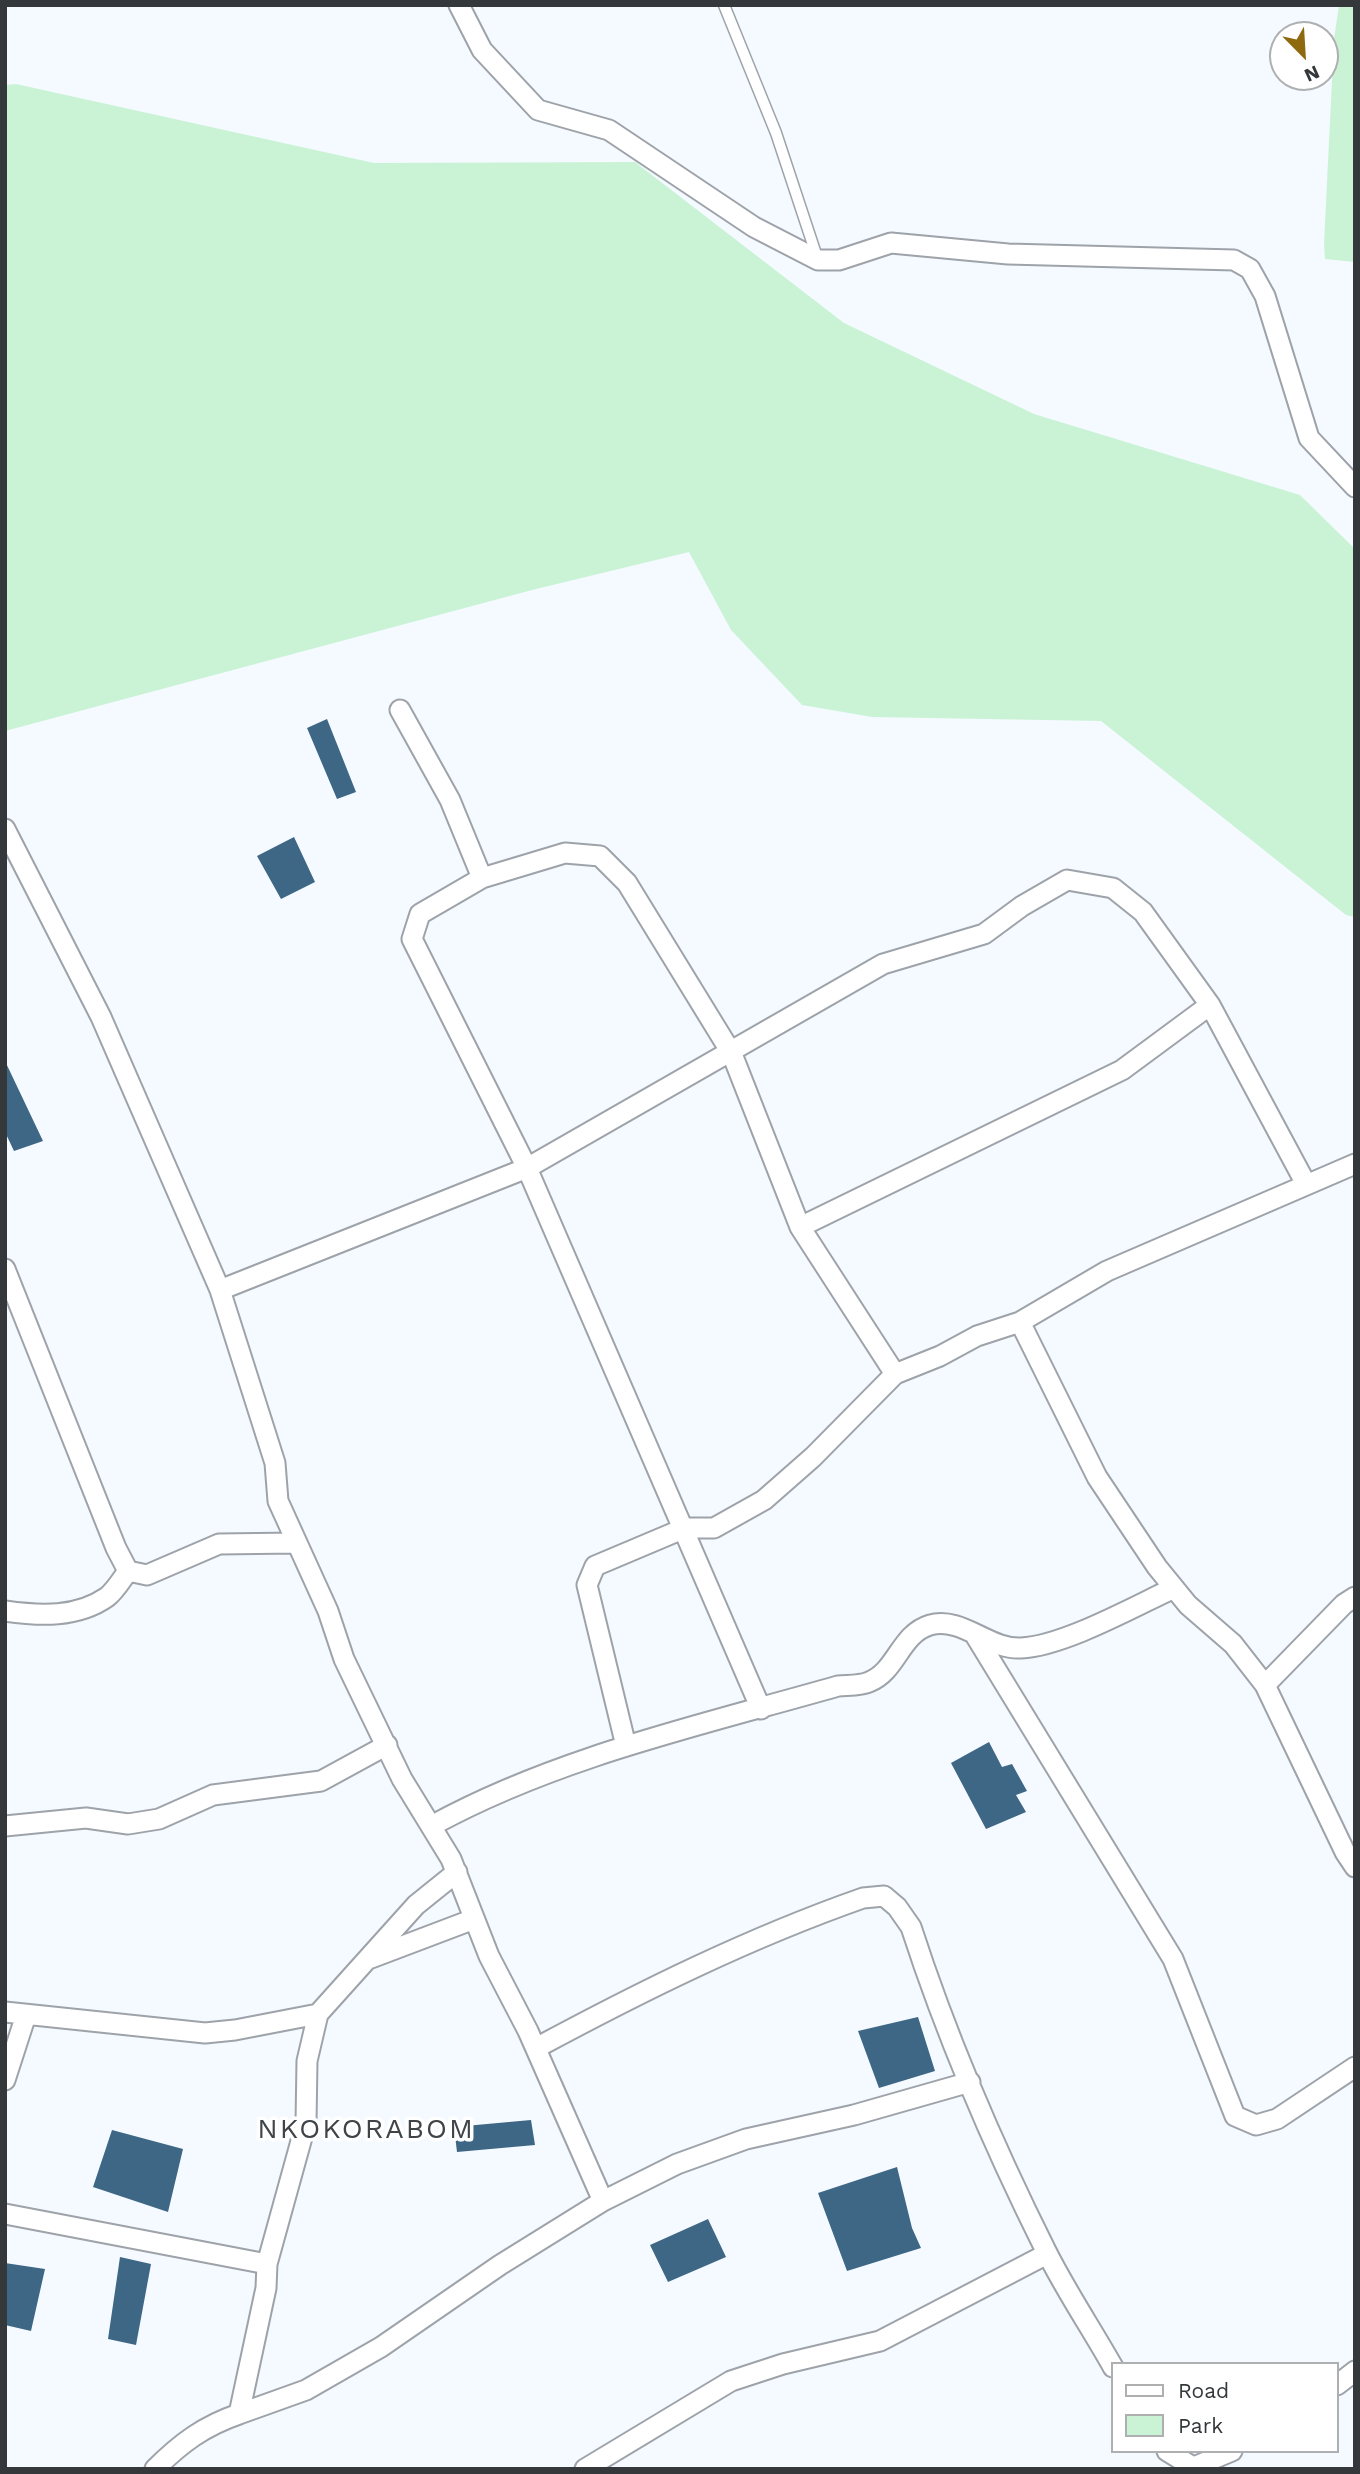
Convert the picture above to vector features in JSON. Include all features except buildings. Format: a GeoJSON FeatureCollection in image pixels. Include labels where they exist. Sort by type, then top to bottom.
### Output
{"type":"FeatureCollection","features":[{"type":"Feature","properties":{"kind":"street"},"geometry":{"type":"LineString","coordinates":[[459,5],[482,50],[538,110],[608,130],[754,227],[818,260],[839,260],[891,243],[1009,254],[1234,260],[1250,270],[1265,296],[1309,438],[1351,478]]}},
{"type":"Feature","properties":{"kind":"street"},"geometry":{"type":"LineString","coordinates":[[400,710],[450,800],[482,878]]}},
{"type":"Feature","properties":{"kind":"street"},"geometry":{"type":"LineString","coordinates":[[5,829],[101,1017],[220,1290],[275,1464],[278,1501],[328,1611],[344,1659],[402,1779],[433,1825],[457,1872],[489,1956],[536,2048],[603,2201]]}},
{"type":"Feature","properties":{"kind":"street"},"geometry":{"type":"LineString","coordinates":[[761,1709],[685,1528],[527,1168],[412,939],[420,914],[482,878],[565,853],[600,856],[627,883],[732,1054],[800,1227],[895,1374]]}},
{"type":"Feature","properties":{"kind":"street"},"geometry":{"type":"LineString","coordinates":[[220,1290],[527,1168],[732,1054],[883,964],[984,934],[1022,906],[1067,880],[1113,888],[1143,912],[1210,1005],[1307,1184]]}},
{"type":"Feature","properties":{"kind":"street"},"geometry":{"type":"LineString","coordinates":[[800,1227],[1122,1070],[1210,1005]]}},
{"type":"Feature","properties":{"kind":"street"},"geometry":{"type":"LineString","coordinates":[[626,1745],[587,1585],[595,1566],[685,1528],[714,1528],[764,1500],[813,1457],[895,1374],[978,1336],[1020,1322],[1107,1271],[1355,1164]]}},
{"type":"Feature","properties":{"kind":"street"},"geometry":{"type":"LineString","coordinates":[[5,1269],[116,1548],[128,1571]]}},
{"type":"Feature","properties":{"kind":"street"},"geometry":{"type":"LineString","coordinates":[[1020,1322],[1097,1477],[1174,1588],[1188,1605],[1233,1644],[1265,1685],[1351,1855]]}},
{"type":"Feature","properties":{"kind":"street"},"geometry":{"type":"LineString","coordinates":[[128,1571],[147,1575],[219,1544],[295,1543]]}},
{"type":"Feature","properties":{"kind":"street"},"geometry":{"type":"LineString","coordinates":[[5,1611],[47,1617],[82,1608],[108,1596],[128,1571]]}},
{"type":"Feature","properties":{"kind":"street"},"geometry":{"type":"LineString","coordinates":[[433,1825],[506,1788],[626,1745],[838,1686],[867,1683],[881,1676],[911,1636],[929,1625],[950,1623],[1002,1646],[1022,1648],[1080,1632],[1174,1588]]}},
{"type":"Feature","properties":{"kind":"street"},"geometry":{"type":"LineString","coordinates":[[1265,1685],[1344,1604],[1355,1597]]}},
{"type":"Feature","properties":{"kind":"street"},"geometry":{"type":"LineString","coordinates":[[975,1635],[1173,1959],[1235,2116],[1256,2125],[1278,2119],[1355,2067]]}},
{"type":"Feature","properties":{"kind":"street"},"geometry":{"type":"LineString","coordinates":[[5,1826],[86,1818],[128,1824],[159,1819],[213,1795],[321,1781],[387,1745]]}},
{"type":"Feature","properties":{"kind":"street"},"geometry":{"type":"LineString","coordinates":[[239,2414],[266,2288],[267,2264],[306,2123],[307,2061],[318,2014],[416,1905],[457,1872]]}},
{"type":"Feature","properties":{"kind":"street"},"geometry":{"type":"LineString","coordinates":[[536,2048],[657,1983],[723,1953],[853,1901],[884,1896],[897,1907],[911,1927],[970,2081],[1048,2254],[1112,2365]]}},
{"type":"Feature","properties":{"kind":"street"},"geometry":{"type":"LineString","coordinates":[[368,1959],[474,1919]]}},
{"type":"Feature","properties":{"kind":"street"},"geometry":{"type":"LineString","coordinates":[[5,2012],[205,2033],[318,2014]]}},
{"type":"Feature","properties":{"kind":"street"},"geometry":{"type":"LineString","coordinates":[[5,2080],[26,2015]]}},
{"type":"Feature","properties":{"kind":"street"},"geometry":{"type":"LineString","coordinates":[[155,2469],[180,2444],[210,2424],[306,2390],[382,2347],[500,2266],[603,2201],[707,2151],[853,2115],[970,2081]]}},
{"type":"Feature","properties":{"kind":"street"},"geometry":{"type":"LineString","coordinates":[[5,2214],[267,2264]]}},
{"type":"Feature","properties":{"kind":"street"},"geometry":{"type":"LineString","coordinates":[[584,2469],[731,2381],[783,2364],[880,2341],[1048,2254]]}},
{"type":"Feature","properties":{"kind":"street"},"geometry":{"type":"LineString","coordinates":[[1339,2383],[1355,2371]]}},
{"type":"Feature","properties":{"kind":"street"},"geometry":{"type":"LineString","coordinates":[[1170,2453],[1191,2468],[1227,2453]]}},
{"type":"Feature","properties":{"kind":"lane"},"geometry":{"type":"LineString","coordinates":[[724,5],[776,133],[818,260]]}},
{"type":"Feature","properties":{"kind":"green space"},"geometry":{"type":"Polygon","coordinates":[[[1339,5],[1355,5],[1355,262],[1325,259],[1331,91],[1339,91],[1339,21],[1337,21],[1339,5]]]}},
{"type":"Feature","properties":{"kind":"green space"},"geometry":{"type":"Polygon","coordinates":[[[16,84],[374,163],[635,162],[844,323],[1034,414],[1300,495],[1355,549],[1355,917],[1346,915],[1101,721],[872,717],[802,705],[731,630],[689,552],[532,590],[5,731],[5,85],[16,84]]]}},
{"type":"Feature","properties":{"kind":"district","name":"NKOKORABOM"},"geometry":{"type":"Point","coordinates":[366,2130]}}]}
